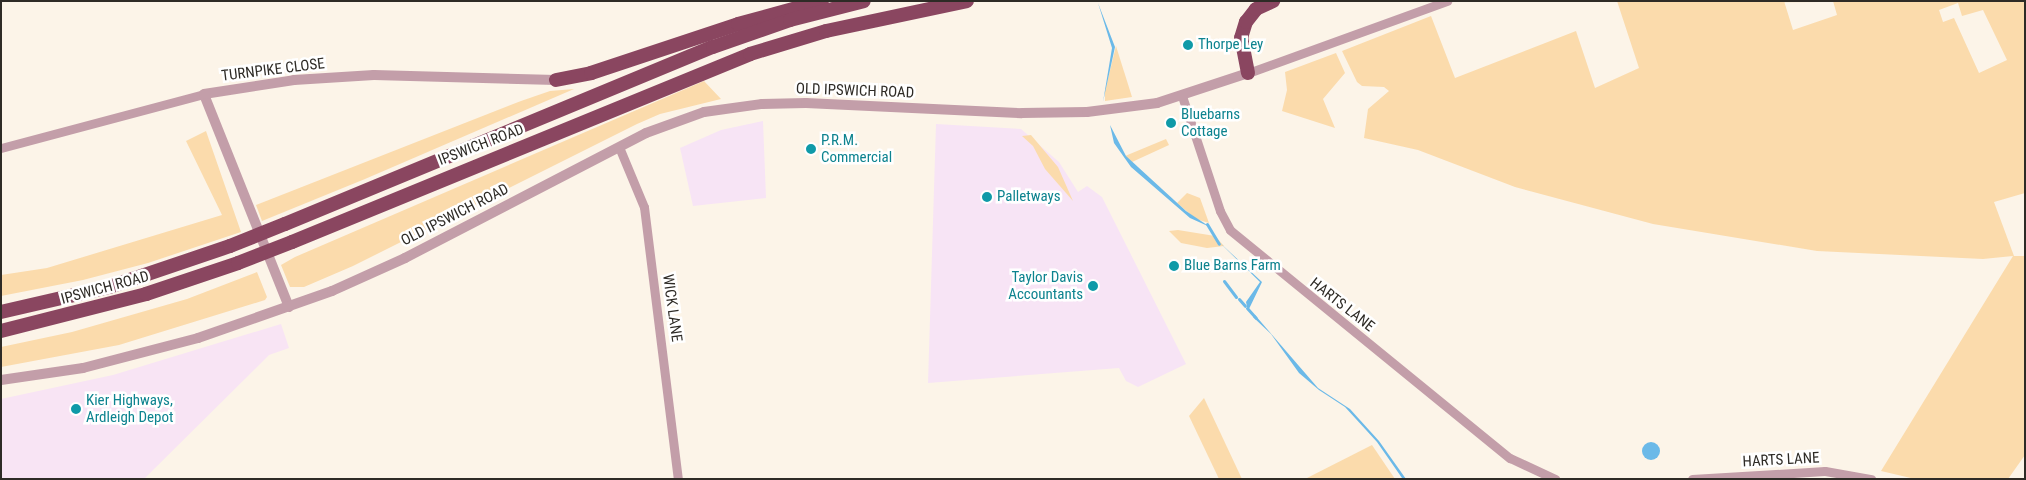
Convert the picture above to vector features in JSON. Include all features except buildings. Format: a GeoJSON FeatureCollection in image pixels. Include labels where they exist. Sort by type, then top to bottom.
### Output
{"type":"FeatureCollection","features":[{"type":"Feature","properties":{"kind":"highway"},"geometry":{"type":"LineString","coordinates":[[556,80],[591,73],[738,24],[822,1]]}},
{"type":"Feature","properties":{"kind":"highway","name":"IPSWICH ROAD"},"geometry":{"type":"LineString","coordinates":[[1,312],[109,287],[230,246],[712,47],[790,20],[864,1]]}},
{"type":"Feature","properties":{"kind":"highway","name":"IPSWICH ROAD"},"geometry":{"type":"LineString","coordinates":[[6,330],[146,294],[238,264],[750,54],[826,31],[967,1]]}},
{"type":"Feature","properties":{"kind":"highway"},"geometry":{"type":"LineString","coordinates":[[1248,74],[1241,38],[1246,22],[1256,10],[1273,1]]}},
{"type":"Feature","properties":{"kind":"street","name":"OLD IPSWICH ROAD"},"geometry":{"type":"LineString","coordinates":[[1,380],[83,368],[198,338],[289,307],[406,258],[619,147],[669,123],[696,115],[762,104],[1058,113],[1157,103],[1248,74],[1447,1]]}},
{"type":"Feature","properties":{"kind":"street","name":"TURNPIKE CLOSE"},"geometry":{"type":"LineString","coordinates":[[1,148],[204,94],[294,80],[374,75],[556,80]]}},
{"type":"Feature","properties":{"kind":"street"},"geometry":{"type":"LineString","coordinates":[[204,94],[289,307]]}},
{"type":"Feature","properties":{"kind":"street","name":"HARTS LANE"},"geometry":{"type":"LineString","coordinates":[[1182,96],[1220,211],[1230,230],[1510,458],[1555,479]]}},
{"type":"Feature","properties":{"kind":"street","name":"WICK LANE"},"geometry":{"type":"LineString","coordinates":[[619,147],[644,207],[678,479]]}},
{"type":"Feature","properties":{"kind":"street","name":"HARTS LANE"},"geometry":{"type":"LineString","coordinates":[[1692,479],[1825,471],[1871,479]]}},
{"type":"Feature","properties":{"kind":"shaded area"},"geometry":{"type":"Polygon","coordinates":[[[1617,1],[1784,1],[1793,30],[1837,15],[1833,1],[2025,1],[2025,193],[1994,202],[2014,256],[2025,256],[2025,455],[2008,479],[1915,479],[1881,471],[2013,256],[1983,259],[1817,251],[1653,224],[1515,187],[1418,150],[1364,138],[1368,109],[1389,91],[1384,87],[1362,86],[1357,82],[1342,51],[1431,16],[1455,78],[1576,31],[1595,88],[1639,68],[1617,1]],[[1958,3],[1939,10],[1943,22],[1954,18],[1979,73],[2007,60],[1983,10],[1962,16],[1958,3]]]}},
{"type":"Feature","properties":{"kind":"shaded area"},"geometry":{"type":"Polygon","coordinates":[[[1116,46],[1132,97],[1105,101],[1105,91],[1116,46]]]}},
{"type":"Feature","properties":{"kind":"shaded area"},"geometry":{"type":"Polygon","coordinates":[[[1336,53],[1345,73],[1323,99],[1335,128],[1282,111],[1287,90],[1285,72],[1336,53]]]}},
{"type":"Feature","properties":{"kind":"shaded area"},"geometry":{"type":"Polygon","coordinates":[[[704,81],[721,99],[660,114],[637,124],[353,266],[304,287],[290,287],[281,265],[295,257],[704,81]]]}},
{"type":"Feature","properties":{"kind":"shaded area"},"geometry":{"type":"Polygon","coordinates":[[[574,89],[262,221],[256,205],[521,101],[550,91],[574,89]]]}},
{"type":"Feature","properties":{"kind":"shaded area"},"geometry":{"type":"Polygon","coordinates":[[[763,121],[766,198],[693,206],[680,148],[721,130],[763,121]]]}},
{"type":"Feature","properties":{"kind":"shaded area"},"geometry":{"type":"Polygon","coordinates":[[[936,124],[1021,129],[1059,162],[1078,192],[1087,186],[1102,197],[1186,364],[1138,387],[1126,381],[1119,368],[928,383],[936,124]]]}},
{"type":"Feature","properties":{"kind":"shaded area"},"geometry":{"type":"Polygon","coordinates":[[[206,131],[241,232],[148,263],[83,280],[1,296],[1,275],[47,268],[222,215],[186,141],[206,131]]]}},
{"type":"Feature","properties":{"kind":"shaded area"},"geometry":{"type":"Polygon","coordinates":[[[1031,135],[1058,167],[1073,201],[1045,169],[1033,146],[1022,136],[1031,135]]]}},
{"type":"Feature","properties":{"kind":"shaded area"},"geometry":{"type":"Polygon","coordinates":[[[1166,139],[1169,145],[1132,162],[1125,156],[1166,139]]]}},
{"type":"Feature","properties":{"kind":"shaded area"},"geometry":{"type":"Polygon","coordinates":[[[1187,193],[1200,198],[1209,223],[1196,219],[1177,203],[1187,193]]]}},
{"type":"Feature","properties":{"kind":"shaded area"},"geometry":{"type":"Polygon","coordinates":[[[1178,230],[1215,236],[1224,246],[1207,248],[1181,243],[1169,231],[1178,230]]]}},
{"type":"Feature","properties":{"kind":"shaded area"},"geometry":{"type":"Polygon","coordinates":[[[257,272],[267,297],[265,300],[119,345],[1,367],[1,347],[72,332],[187,299],[257,272]]]}},
{"type":"Feature","properties":{"kind":"shaded area"},"geometry":{"type":"Polygon","coordinates":[[[281,324],[289,348],[269,355],[144,479],[1,479],[1,399],[113,375],[281,324]]]}},
{"type":"Feature","properties":{"kind":"shaded area"},"geometry":{"type":"Polygon","coordinates":[[[1204,398],[1242,479],[1219,479],[1189,416],[1204,398]]]}},
{"type":"Feature","properties":{"kind":"shaded area"},"geometry":{"type":"Polygon","coordinates":[[[1372,445],[1395,479],[1305,479],[1372,445]]]}},
{"type":"Feature","properties":{"kind":"water"},"geometry":{"type":"Polygon","coordinates":[[[1098,3],[1115,47],[1103,102],[1112,48],[1098,3]]]}},
{"type":"Feature","properties":{"kind":"water"},"geometry":{"type":"Polygon","coordinates":[[[1110,125],[1126,156],[1186,211],[1210,227],[1190,218],[1131,167],[1114,143],[1110,125]]]}},
{"type":"Feature","properties":{"kind":"water"},"geometry":{"type":"Polygon","coordinates":[[[1218,241],[1262,282],[1248,311],[1246,302],[1260,282],[1218,241]]]}},
{"type":"Feature","properties":{"kind":"water"},"geometry":{"type":"Polygon","coordinates":[[[1255,315],[1318,388],[1350,409],[1379,441],[1406,479],[1402,478],[1377,442],[1345,407],[1319,390],[1299,373],[1271,334],[1253,317],[1255,315]]]}},
{"type":"Feature","properties":{"kind":"water"},"geometry":{"type":"Polygon","coordinates":[[[1651,442],[1657,445],[1660,451],[1657,457],[1651,460],[1645,457],[1642,451],[1645,445],[1651,442]]]}},
{"type":"Feature","properties":{"kind":"waterway"},"geometry":{"type":"LineString","coordinates":[[1207,224],[1219,244]]}},
{"type":"Feature","properties":{"kind":"waterway"},"geometry":{"type":"LineString","coordinates":[[1224,281],[1236,297]]}},
{"type":"Feature","properties":{"kind":"waterway"},"geometry":{"type":"LineString","coordinates":[[1239,299],[1245,306]]}},
{"type":"Feature","properties":{"kind":"waterway"},"geometry":{"type":"LineString","coordinates":[[1247,308],[1256,318]]}},
{"type":"Feature","properties":{"kind":"place","name":"Thorpe Ley"},"geometry":{"type":"Point","coordinates":[1188,45]}},
{"type":"Feature","properties":{"kind":"place","name":"Bluebarns Cottage"},"geometry":{"type":"Point","coordinates":[1171,123]}},
{"type":"Feature","properties":{"kind":"place","name":"P.R.M. Commercial"},"geometry":{"type":"Point","coordinates":[811,149]}},
{"type":"Feature","properties":{"kind":"place","name":"Palletways"},"geometry":{"type":"Point","coordinates":[987,197]}},
{"type":"Feature","properties":{"kind":"place","name":"Blue Barns Farm"},"geometry":{"type":"Point","coordinates":[1174,266]}},
{"type":"Feature","properties":{"kind":"place","name":"Taylor Davis Accountants"},"geometry":{"type":"Point","coordinates":[1093,286]}},
{"type":"Feature","properties":{"kind":"place","name":"Kier Highways, Ardleigh Depot"},"geometry":{"type":"Point","coordinates":[76,409]}}]}
